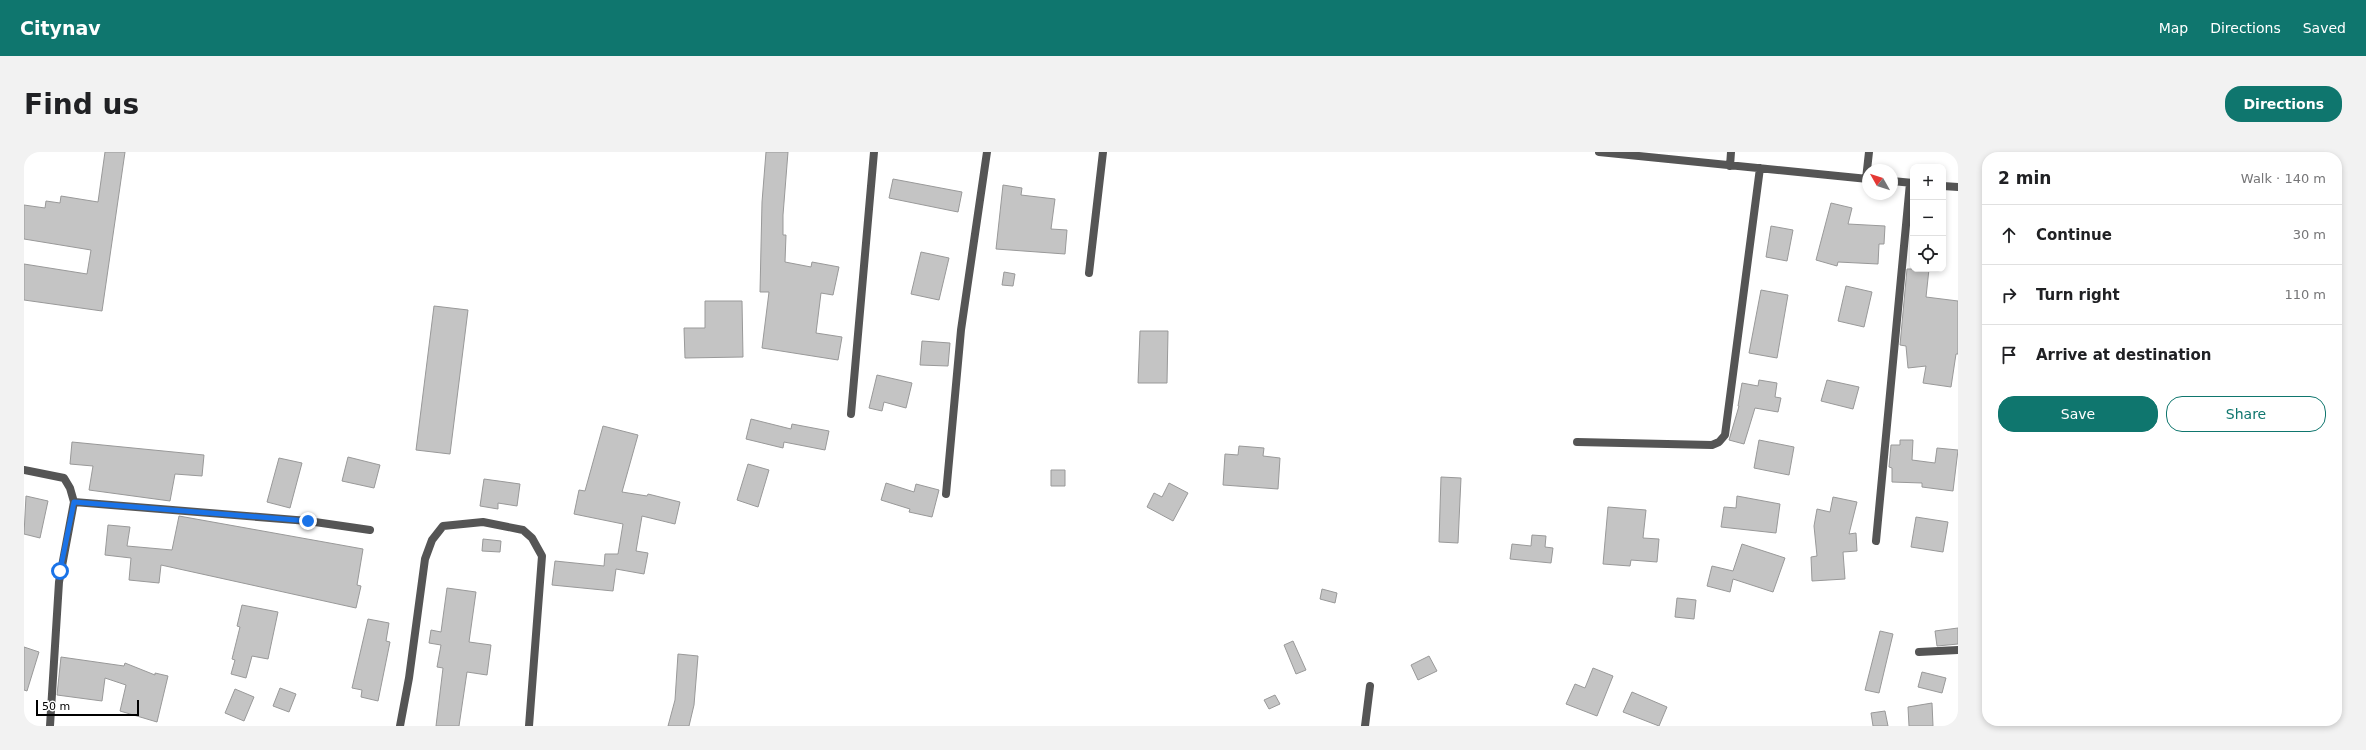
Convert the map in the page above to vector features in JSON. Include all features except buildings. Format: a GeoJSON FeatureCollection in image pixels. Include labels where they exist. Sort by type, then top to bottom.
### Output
{"type":"FeatureCollection","features":[{"type":"Feature","properties":{"kind":"street"},"geometry":{"type":"LineString","coordinates":[[851,414],[874,152]]}},
{"type":"Feature","properties":{"kind":"street"},"geometry":{"type":"LineString","coordinates":[[946,494],[961,330],[987,152]]}},
{"type":"Feature","properties":{"kind":"street"},"geometry":{"type":"LineString","coordinates":[[1089,273],[1102,152]]}},
{"type":"Feature","properties":{"kind":"street"},"geometry":{"type":"LineString","coordinates":[[1599,152],[1862,178]]}},
{"type":"Feature","properties":{"kind":"street"},"geometry":{"type":"LineString","coordinates":[[1730,166],[1732,152]]}},
{"type":"Feature","properties":{"kind":"street"},"geometry":{"type":"LineString","coordinates":[[1868,164],[1869,152]]}},
{"type":"Feature","properties":{"kind":"street"},"geometry":{"type":"LineString","coordinates":[[1577,442],[1712,445],[1719,442],[1724,435],[1760,168]]}},
{"type":"Feature","properties":{"kind":"street"},"geometry":{"type":"LineString","coordinates":[[1898,182],[1910,183]]}},
{"type":"Feature","properties":{"kind":"street"},"geometry":{"type":"LineString","coordinates":[[1946,186],[1958,187]]}},
{"type":"Feature","properties":{"kind":"street"},"geometry":{"type":"LineString","coordinates":[[1876,541],[1910,200]]}},
{"type":"Feature","properties":{"kind":"street"},"geometry":{"type":"LineString","coordinates":[[24,470],[64,478],[70,488],[74,502],[59,582],[50,726]]}},
{"type":"Feature","properties":{"kind":"street"},"geometry":{"type":"LineString","coordinates":[[74,502],[308,521],[370,530]]}},
{"type":"Feature","properties":{"kind":"street"},"geometry":{"type":"LineString","coordinates":[[400,726],[409,678],[425,559],[432,540],[443,526],[483,522],[523,530],[532,538],[542,556],[529,726]]}},
{"type":"Feature","properties":{"kind":"street"},"geometry":{"type":"LineString","coordinates":[[1919,652],[1958,650]]}},
{"type":"Feature","properties":{"kind":"street"},"geometry":{"type":"LineString","coordinates":[[1365,726],[1370,686]]}},
{"type":"Feature","properties":{"kind":"route"},"geometry":{"type":"LineString","coordinates":[[60,571],[74,502],[308,521]]}}]}
